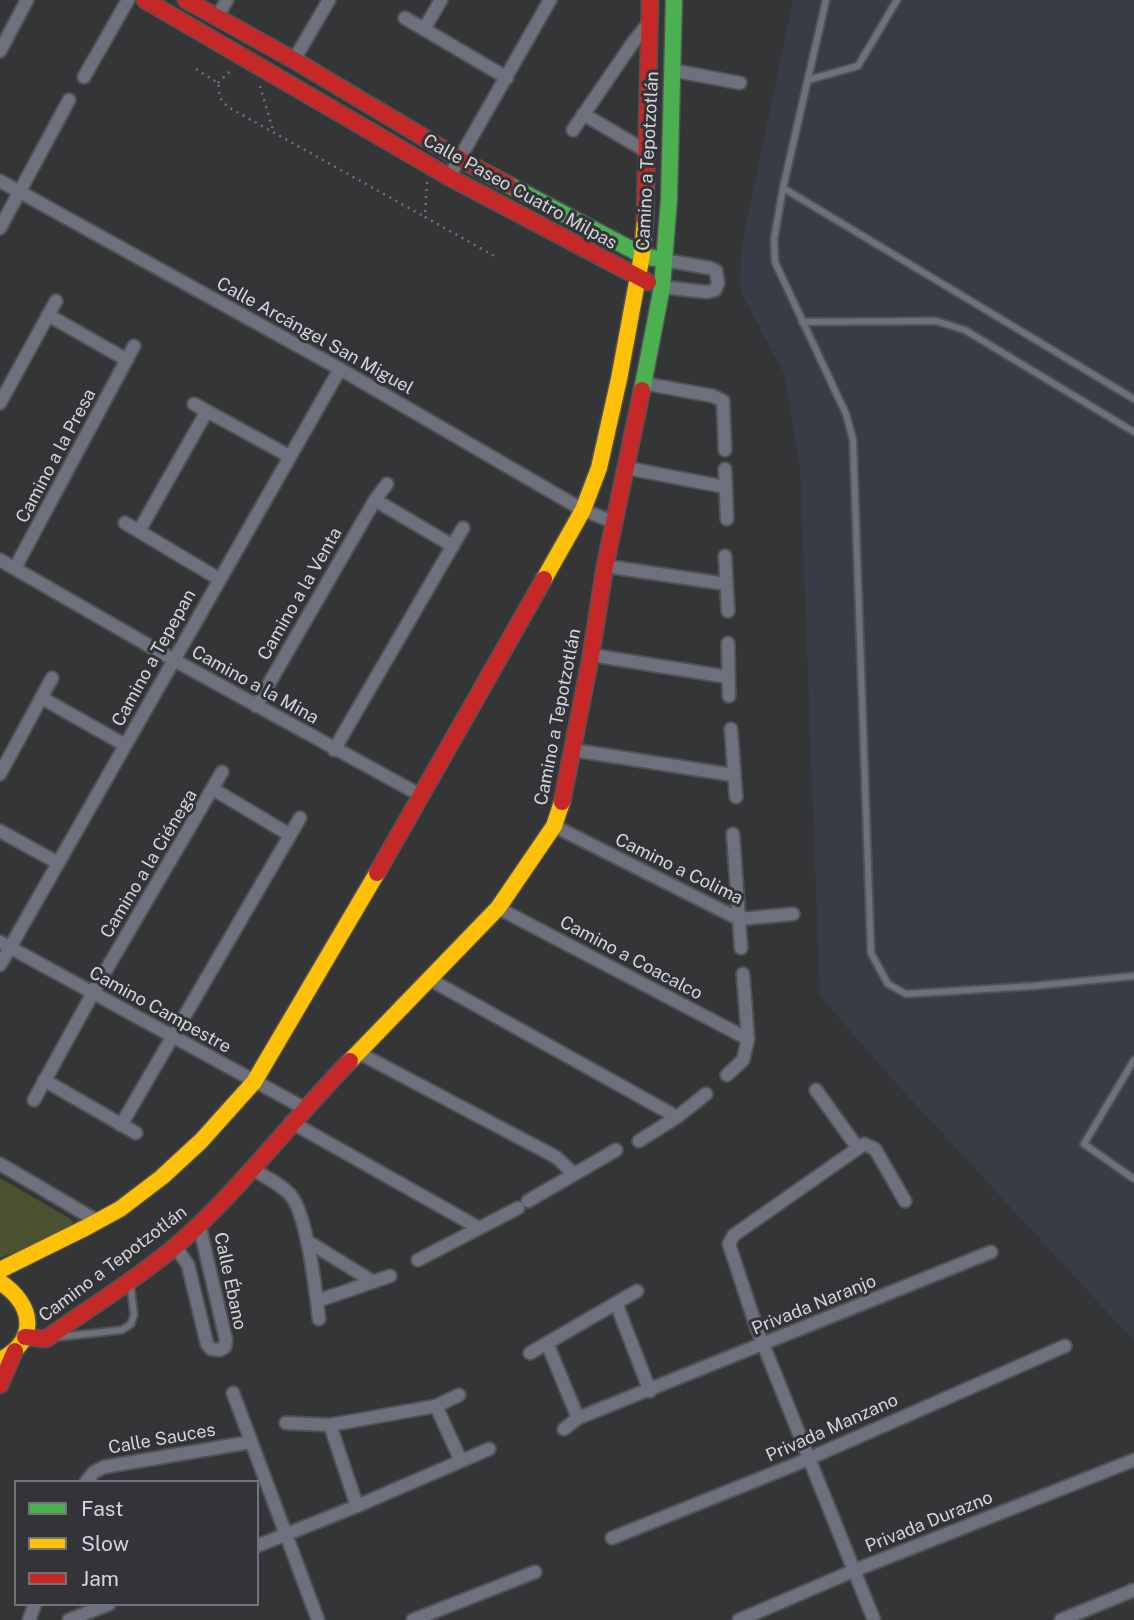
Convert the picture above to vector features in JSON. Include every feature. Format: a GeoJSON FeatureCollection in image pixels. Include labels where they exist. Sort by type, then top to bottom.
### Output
{"type":"FeatureCollection","features":[{"type":"Feature","properties":{"kind":"main road","name":"Calle Paseo Cuatro Milpas"},"geometry":{"type":"LineString","coordinates":[[145,0],[449,177],[639,279],[662,287]]}},
{"type":"Feature","properties":{"kind":"main road","name":"Calle Paseo Cuatro Milpas"},"geometry":{"type":"LineString","coordinates":[[186,0],[294,60],[460,159],[642,255],[663,260]]}},
{"type":"Feature","properties":{"kind":"main road"},"geometry":{"type":"LineString","coordinates":[[176,18],[186,0]]}},
{"type":"Feature","properties":{"kind":"main road","name":"Camino a Tepotzotlán"},"geometry":{"type":"LineString","coordinates":[[0,1270],[99,1222],[134,1198],[178,1163],[222,1121],[254,1082],[422,796],[583,510],[599,468],[620,379],[639,279],[647,203],[650,0]]}},
{"type":"Feature","properties":{"kind":"main road","name":"Camino a Tepotzotlán"},"geometry":{"type":"LineString","coordinates":[[25,1337],[46,1339],[175,1246],[200,1224],[304,1108],[498,908],[554,827],[566,792],[592,655],[605,566],[662,287],[669,199],[674,0]]}},
{"type":"Feature","properties":{"kind":"main road"},"geometry":{"type":"LineString","coordinates":[[0,1282],[11,1287],[21,1297],[27,1310],[28,1324],[25,1337],[15,1351],[0,1385]]}},
{"type":"Feature","properties":{"kind":"main road"},"geometry":{"type":"LineString","coordinates":[[0,1360],[15,1351]]}},
{"type":"Feature","properties":{"kind":"street"},"geometry":{"type":"LineString","coordinates":[[0,51],[27,0]]}},
{"type":"Feature","properties":{"kind":"street"},"geometry":{"type":"LineString","coordinates":[[84,76],[128,0]]}},
{"type":"Feature","properties":{"kind":"street"},"geometry":{"type":"LineString","coordinates":[[218,18],[227,0]]}},
{"type":"Feature","properties":{"kind":"street"},"geometry":{"type":"LineString","coordinates":[[294,60],[329,0]]}},
{"type":"Feature","properties":{"kind":"street"},"geometry":{"type":"LineString","coordinates":[[424,29],[441,0]]}},
{"type":"Feature","properties":{"kind":"street"},"geometry":{"type":"LineString","coordinates":[[449,177],[550,0]]}},
{"type":"Feature","properties":{"kind":"street"},"geometry":{"type":"LineString","coordinates":[[405,18],[507,78]]}},
{"type":"Feature","properties":{"kind":"street"},"geometry":{"type":"LineString","coordinates":[[573,130],[648,24]]}},
{"type":"Feature","properties":{"kind":"street"},"geometry":{"type":"LineString","coordinates":[[671,70],[740,83]]}},
{"type":"Feature","properties":{"kind":"street"},"geometry":{"type":"LineString","coordinates":[[0,228],[69,100]]}},
{"type":"Feature","properties":{"kind":"street"},"geometry":{"type":"LineString","coordinates":[[583,114],[646,151]]}},
{"type":"Feature","properties":{"kind":"street","name":"Calle Arcángel San Miguel"},"geometry":{"type":"LineString","coordinates":[[0,181],[340,369],[583,510],[614,522]]}},
{"type":"Feature","properties":{"kind":"street","name":"Calle Paseo Cuatro Milpas"},"geometry":{"type":"LineString","coordinates":[[662,287],[707,292],[715,290],[718,278],[716,271],[710,268],[663,260]]}},
{"type":"Feature","properties":{"kind":"street"},"geometry":{"type":"LineString","coordinates":[[0,403],[56,301]]}},
{"type":"Feature","properties":{"kind":"street"},"geometry":{"type":"LineString","coordinates":[[48,315],[127,360]]}},
{"type":"Feature","properties":{"kind":"street","name":"Camino a la Presa"},"geometry":{"type":"LineString","coordinates":[[15,568],[134,346]]}},
{"type":"Feature","properties":{"kind":"street","name":"Camino a Tepepan"},"geometry":{"type":"LineString","coordinates":[[0,965],[5,944],[58,863],[340,369]]}},
{"type":"Feature","properties":{"kind":"street"},"geometry":{"type":"LineString","coordinates":[[642,383],[713,396],[723,401],[725,450]]}},
{"type":"Feature","properties":{"kind":"street"},"geometry":{"type":"LineString","coordinates":[[194,404],[289,456]]}},
{"type":"Feature","properties":{"kind":"street"},"geometry":{"type":"LineString","coordinates":[[139,531],[207,411]]}},
{"type":"Feature","properties":{"kind":"street"},"geometry":{"type":"LineString","coordinates":[[627,468],[725,487]]}},
{"type":"Feature","properties":{"kind":"street"},"geometry":{"type":"LineString","coordinates":[[725,468],[727,519]]}},
{"type":"Feature","properties":{"kind":"street","name":"Camino a la Venta"},"geometry":{"type":"LineString","coordinates":[[256,706],[375,500],[387,484]]}},
{"type":"Feature","properties":{"kind":"street"},"geometry":{"type":"LineString","coordinates":[[375,500],[453,546]]}},
{"type":"Feature","properties":{"kind":"street"},"geometry":{"type":"LineString","coordinates":[[125,523],[219,579]]}},
{"type":"Feature","properties":{"kind":"street"},"geometry":{"type":"LineString","coordinates":[[334,750],[463,528]]}},
{"type":"Feature","properties":{"kind":"street"},"geometry":{"type":"LineString","coordinates":[[725,556],[728,611]]}},
{"type":"Feature","properties":{"kind":"street","name":"Camino a la Mina"},"geometry":{"type":"LineString","coordinates":[[0,560],[334,750],[422,796]]}},
{"type":"Feature","properties":{"kind":"street"},"geometry":{"type":"LineString","coordinates":[[605,566],[726,583]]}},
{"type":"Feature","properties":{"kind":"street"},"geometry":{"type":"LineString","coordinates":[[728,643],[729,696]]}},
{"type":"Feature","properties":{"kind":"street"},"geometry":{"type":"LineString","coordinates":[[592,655],[728,677]]}},
{"type":"Feature","properties":{"kind":"street"},"geometry":{"type":"LineString","coordinates":[[0,774],[52,678]]}},
{"type":"Feature","properties":{"kind":"street"},"geometry":{"type":"LineString","coordinates":[[42,698],[125,745]]}},
{"type":"Feature","properties":{"kind":"street"},"geometry":{"type":"LineString","coordinates":[[731,729],[736,797]]}},
{"type":"Feature","properties":{"kind":"street"},"geometry":{"type":"LineString","coordinates":[[573,750],[733,775]]}},
{"type":"Feature","properties":{"kind":"street","name":"Camino a la Ciénega"},"geometry":{"type":"LineString","coordinates":[[34,1100],[222,772]]}},
{"type":"Feature","properties":{"kind":"street","name":"Camino a la Ciénega"},"geometry":{"type":"LineString","coordinates":[[213,789],[290,835]]}},
{"type":"Feature","properties":{"kind":"street"},"geometry":{"type":"LineString","coordinates":[[121,1125],[300,818]]}},
{"type":"Feature","properties":{"kind":"street","name":"Camino a Colima"},"geometry":{"type":"LineString","coordinates":[[554,827],[739,919],[793,914]]}},
{"type":"Feature","properties":{"kind":"street"},"geometry":{"type":"LineString","coordinates":[[0,831],[58,863]]}},
{"type":"Feature","properties":{"kind":"street"},"geometry":{"type":"LineString","coordinates":[[733,834],[741,948]]}},
{"type":"Feature","properties":{"kind":"street","name":"Camino a Coacalco"},"geometry":{"type":"LineString","coordinates":[[498,908],[748,1039]]}},
{"type":"Feature","properties":{"kind":"street","name":"Camino Campestre"},"geometry":{"type":"LineString","coordinates":[[5,944],[304,1108]]}},
{"type":"Feature","properties":{"kind":"street"},"geometry":{"type":"LineString","coordinates":[[727,1074],[743,1060],[748,1039],[743,974]]}},
{"type":"Feature","properties":{"kind":"street"},"geometry":{"type":"LineString","coordinates":[[429,979],[677,1117]]}},
{"type":"Feature","properties":{"kind":"street"},"geometry":{"type":"LineString","coordinates":[[358,1052],[556,1157],[573,1173]]}},
{"type":"Feature","properties":{"kind":"street"},"geometry":{"type":"LineString","coordinates":[[44,1080],[136,1133]]}},
{"type":"Feature","properties":{"kind":"street"},"geometry":{"type":"LineString","coordinates":[[816,1090],[860,1146],[874,1149],[905,1201]]}},
{"type":"Feature","properties":{"kind":"street"},"geometry":{"type":"LineString","coordinates":[[639,1141],[677,1117],[706,1094]]}},
{"type":"Feature","properties":{"kind":"street"},"geometry":{"type":"LineString","coordinates":[[291,1122],[480,1228]]}},
{"type":"Feature","properties":{"kind":"street"},"geometry":{"type":"LineString","coordinates":[[860,1146],[734,1236],[729,1244],[762,1343],[874,1620]]}},
{"type":"Feature","properties":{"kind":"street"},"geometry":{"type":"LineString","coordinates":[[418,1260],[480,1228],[616,1150]]}},
{"type":"Feature","properties":{"kind":"street"},"geometry":{"type":"LineString","coordinates":[[0,1164],[99,1222]]}},
{"type":"Feature","properties":{"kind":"street"},"geometry":{"type":"LineString","coordinates":[[252,1168],[292,1197],[307,1241],[319,1319]]}},
{"type":"Feature","properties":{"kind":"street","name":"Calle Ébano"},"geometry":{"type":"LineString","coordinates":[[175,1246],[188,1265],[207,1344],[211,1349],[220,1350],[225,1347],[226,1340],[200,1224]]}},
{"type":"Feature","properties":{"kind":"street"},"geometry":{"type":"LineString","coordinates":[[307,1241],[372,1281]]}},
{"type":"Feature","properties":{"kind":"street","name":"Privada Naranjo"},"geometry":{"type":"LineString","coordinates":[[564,1429],[578,1418],[991,1252]]}},
{"type":"Feature","properties":{"kind":"street"},"geometry":{"type":"LineString","coordinates":[[317,1301],[390,1276]]}},
{"type":"Feature","properties":{"kind":"street"},"geometry":{"type":"LineString","coordinates":[[530,1353],[637,1291]]}},
{"type":"Feature","properties":{"kind":"street"},"geometry":{"type":"LineString","coordinates":[[616,1303],[649,1391]]}},
{"type":"Feature","properties":{"kind":"street"},"geometry":{"type":"LineString","coordinates":[[547,1343],[578,1418]]}},
{"type":"Feature","properties":{"kind":"street","name":"Privada Manzano"},"geometry":{"type":"LineString","coordinates":[[612,1538],[808,1459],[1065,1346]]}},
{"type":"Feature","properties":{"kind":"street"},"geometry":{"type":"LineString","coordinates":[[233,1392],[318,1620]]}},
{"type":"Feature","properties":{"kind":"street"},"geometry":{"type":"LineString","coordinates":[[286,1423],[330,1426],[436,1406],[459,1395]]}},
{"type":"Feature","properties":{"kind":"street"},"geometry":{"type":"LineString","coordinates":[[436,1406],[461,1461]]}},
{"type":"Feature","properties":{"kind":"street"},"geometry":{"type":"LineString","coordinates":[[330,1426],[357,1506]]}},
{"type":"Feature","properties":{"kind":"street","name":"Calle Sauces"},"geometry":{"type":"LineString","coordinates":[[87,1480],[93,1472],[104,1467],[251,1442]]}},
{"type":"Feature","properties":{"kind":"street"},"geometry":{"type":"LineString","coordinates":[[259,1545],[489,1449]]}},
{"type":"Feature","properties":{"kind":"street","name":"Privada Durazno"},"geometry":{"type":"LineString","coordinates":[[739,1620],[853,1571],[1134,1460]]}},
{"type":"Feature","properties":{"kind":"street"},"geometry":{"type":"LineString","coordinates":[[413,1620],[535,1572]]}},
{"type":"Feature","properties":{"kind":"street"},"geometry":{"type":"LineString","coordinates":[[1061,1620],[1134,1590]]}},
{"type":"Feature","properties":{"kind":"street"},"geometry":{"type":"LineString","coordinates":[[69,1620],[104,1606]]}},
{"type":"Feature","properties":{"kind":"lane"},"geometry":{"type":"LineString","coordinates":[[826,0],[783,188],[774,240],[775,262],[846,414],[853,440],[871,953],[888,984],[906,994],[1134,976]]}},
{"type":"Feature","properties":{"kind":"lane"},"geometry":{"type":"LineString","coordinates":[[808,80],[858,66],[897,0]]}},
{"type":"Feature","properties":{"kind":"lane"},"geometry":{"type":"LineString","coordinates":[[783,188],[1134,399]]}},
{"type":"Feature","properties":{"kind":"lane"},"geometry":{"type":"LineString","coordinates":[[802,322],[936,321],[965,330],[1134,432]]}},
{"type":"Feature","properties":{"kind":"lane"},"geometry":{"type":"LineString","coordinates":[[1134,1060],[1084,1144],[1134,1179]]}},
{"type":"Feature","properties":{"kind":"lane"},"geometry":{"type":"LineString","coordinates":[[46,1339],[122,1330],[131,1324],[134,1315],[129,1278]]}},
{"type":"Feature","properties":{"kind":"path"},"geometry":{"type":"LineString","coordinates":[[196,69],[218,83],[223,103],[496,257]]}},
{"type":"Feature","properties":{"kind":"path"},"geometry":{"type":"LineString","coordinates":[[218,83],[232,70],[237,71]]}},
{"type":"Feature","properties":{"kind":"path"},"geometry":{"type":"LineString","coordinates":[[256,80],[262,89],[274,132]]}},
{"type":"Feature","properties":{"kind":"path"},"geometry":{"type":"LineString","coordinates":[[425,217],[428,165]]}},
{"type":"Feature","properties":{"kind":"shaded area"},"geometry":{"type":"Polygon","coordinates":[[[793,0],[1134,0],[1134,1341],[894,1081],[820,996],[800,467],[785,375],[740,291],[741,249],[793,0]]]}},
{"type":"Feature","properties":{"kind":"green space"},"geometry":{"type":"Polygon","coordinates":[[[0,1178],[73,1222],[50,1238],[0,1258],[0,1178]]]}},
{"type":"Feature","properties":{"kind":"traffic: fast"},"geometry":{"type":"LineString","coordinates":[[642,390],[662,287],[669,199],[674,0]]}},
{"type":"Feature","properties":{"kind":"traffic: fast"},"geometry":{"type":"LineString","coordinates":[[509,185],[642,255],[653,258]]}},
{"type":"Feature","properties":{"kind":"traffic: slow"},"geometry":{"type":"LineString","coordinates":[[544,579],[583,510],[599,468],[619,379],[642,255],[645,220]]}},
{"type":"Feature","properties":{"kind":"traffic: slow"},"geometry":{"type":"LineString","coordinates":[[350,1061],[498,908],[554,826],[562,802]]}},
{"type":"Feature","properties":{"kind":"traffic: slow"},"geometry":{"type":"LineString","coordinates":[[0,1270],[120,1209],[162,1177],[201,1141],[254,1082],[377,873]]}},
{"type":"Feature","properties":{"kind":"traffic: slow"},"geometry":{"type":"LineString","coordinates":[[0,1282],[20,1301],[27,1322],[21,1343],[0,1360]]}},
{"type":"Feature","properties":{"kind":"traffic: jam"},"geometry":{"type":"LineString","coordinates":[[145,0],[449,177],[648,282]]}},
{"type":"Feature","properties":{"kind":"traffic: jam"},"geometry":{"type":"LineString","coordinates":[[186,0],[509,185]]}},
{"type":"Feature","properties":{"kind":"traffic: jam"},"geometry":{"type":"LineString","coordinates":[[645,220],[650,0]]}},
{"type":"Feature","properties":{"kind":"traffic: jam"},"geometry":{"type":"LineString","coordinates":[[562,802],[591,655],[605,566],[642,390]]}},
{"type":"Feature","properties":{"kind":"traffic: jam"},"geometry":{"type":"LineString","coordinates":[[377,873],[544,579]]}},
{"type":"Feature","properties":{"kind":"traffic: jam"},"geometry":{"type":"LineString","coordinates":[[25,1337],[46,1339],[162,1258],[200,1224],[244,1178],[350,1061]]}},
{"type":"Feature","properties":{"kind":"traffic: jam"},"geometry":{"type":"LineString","coordinates":[[0,1385],[15,1351]]}}]}
